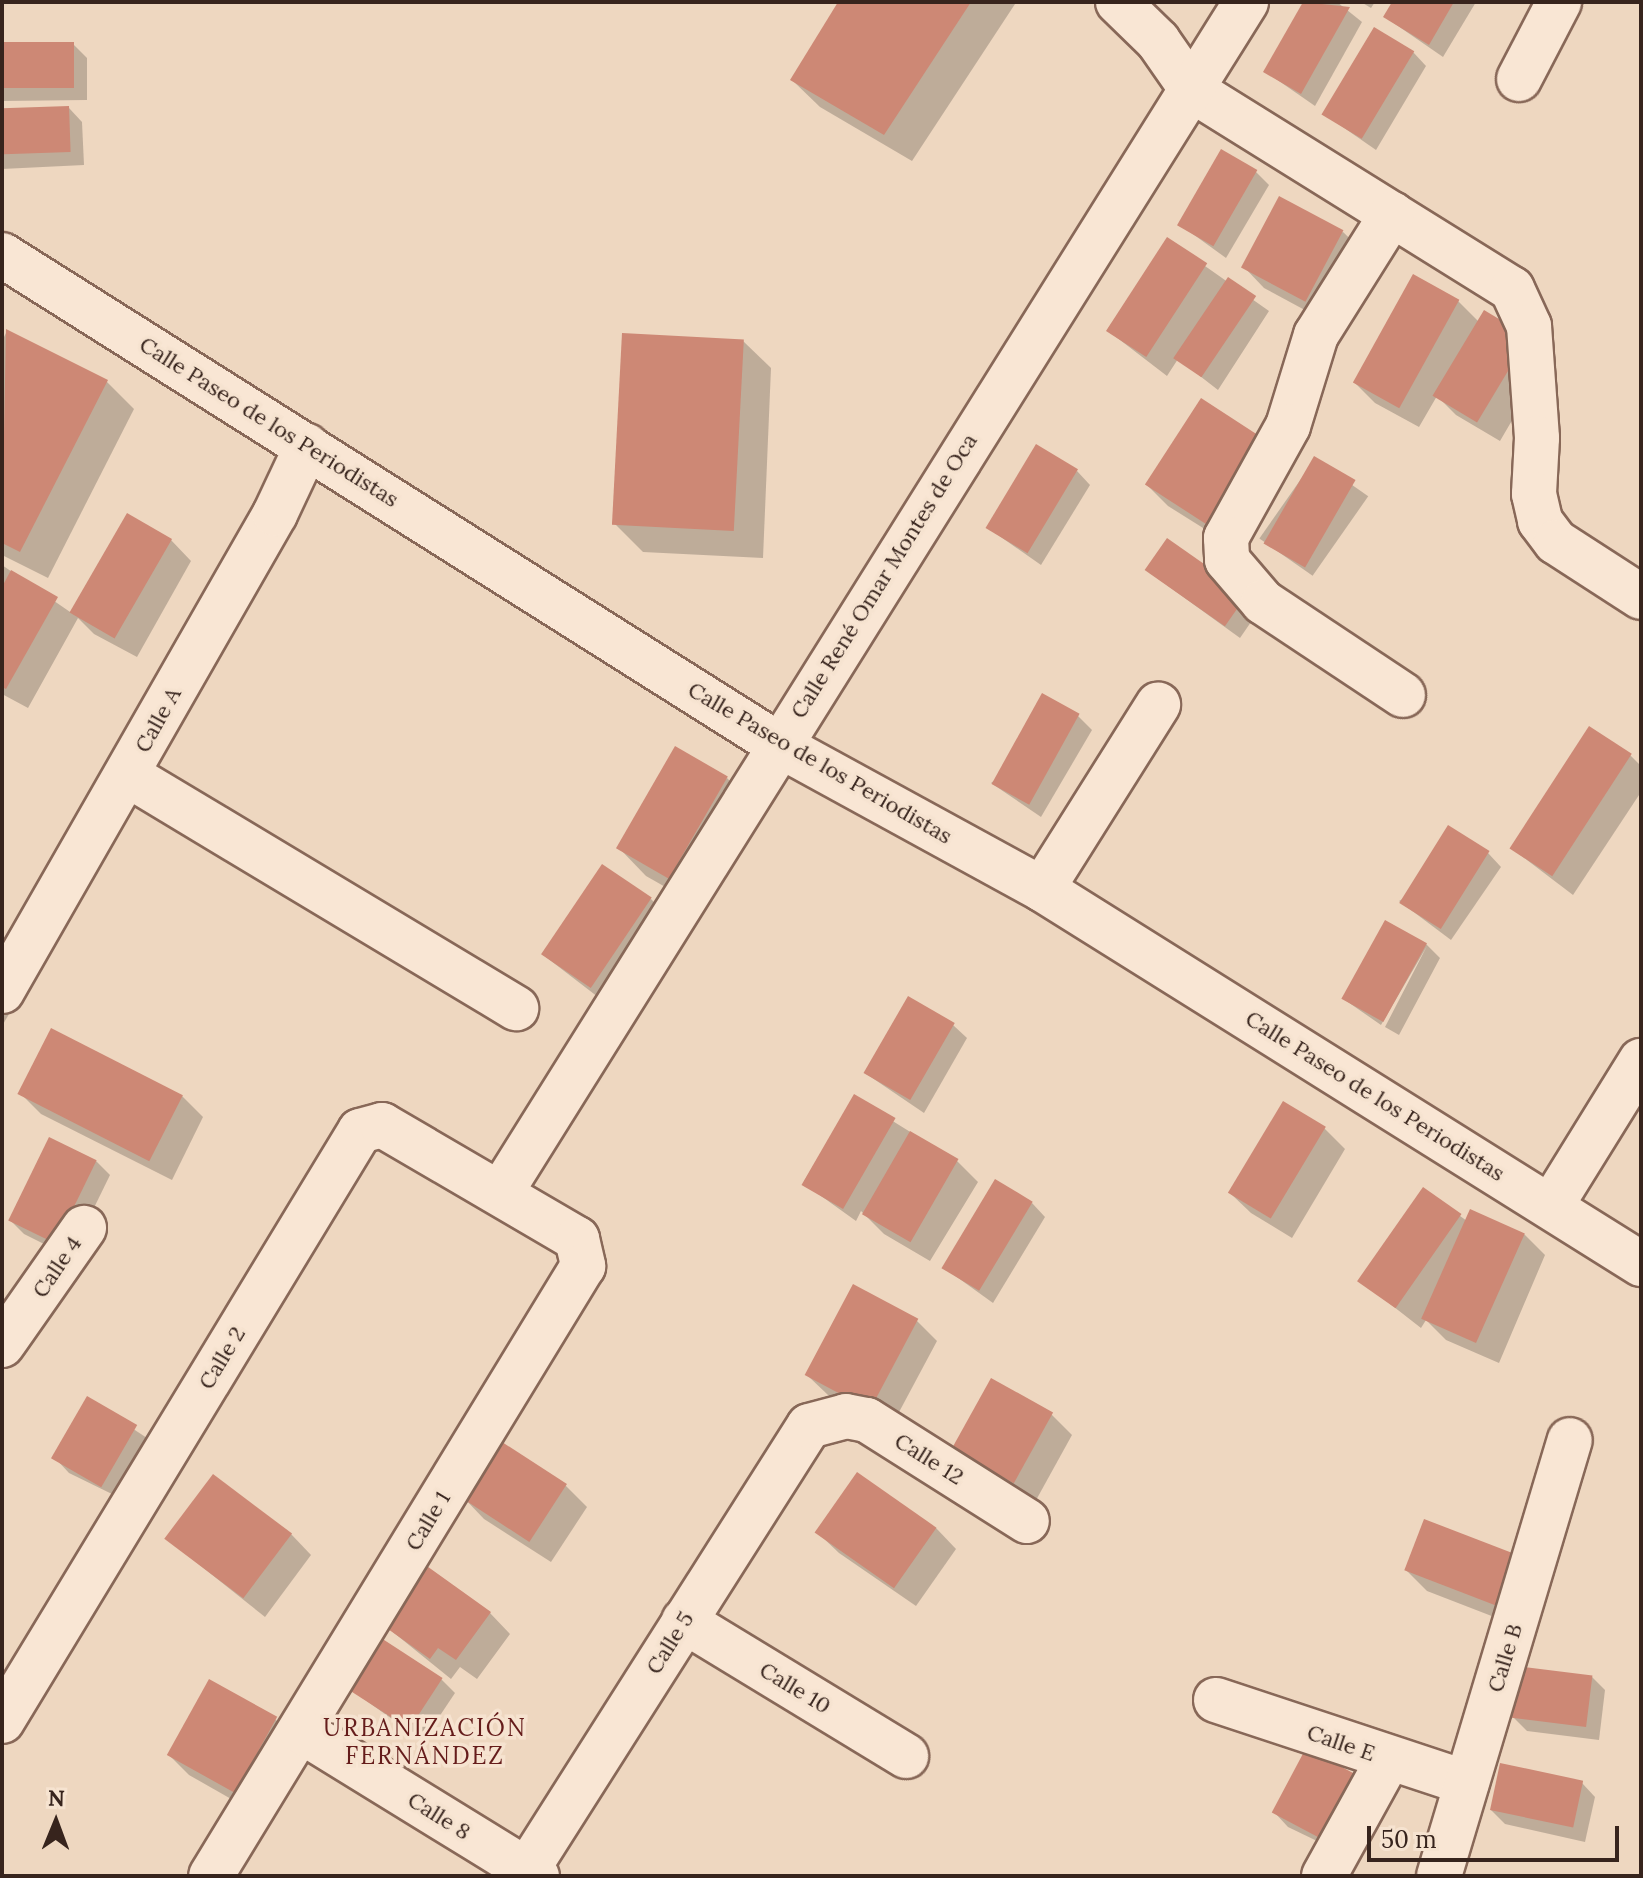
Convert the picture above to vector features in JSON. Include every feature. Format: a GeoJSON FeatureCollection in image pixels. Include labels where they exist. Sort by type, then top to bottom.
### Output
{"type":"FeatureCollection","features":[{"type":"Feature","properties":{"kind":"street"},"geometry":{"type":"LineString","coordinates":[[1118,2],[1158,41],[1192,90],[1512,289],[1524,306],[1540,521],[1556,542],[1641,597]]}},
{"type":"Feature","properties":{"kind":"street","name":"Calle René Omar Montes de Oca"},"geometry":{"type":"LineString","coordinates":[[501,1192],[1246,2]]}},
{"type":"Feature","properties":{"kind":"street"},"geometry":{"type":"LineString","coordinates":[[1519,79],[1559,2]]}},
{"type":"Feature","properties":{"kind":"street"},"geometry":{"type":"LineString","coordinates":[[1392,214],[1316,335],[1288,426],[1226,538],[1227,560],[1263,602],[1403,695]]}},
{"type":"Feature","properties":{"kind":"street","name":"Calle Paseo de los Periodistas"},"geometry":{"type":"LineString","coordinates":[[2,255],[779,745],[1042,889],[1641,1264]]}},
{"type":"Feature","properties":{"kind":"street","name":"Calle A"},"geometry":{"type":"LineString","coordinates":[[2,991],[275,514],[307,446]]}},
{"type":"Feature","properties":{"kind":"street"},"geometry":{"type":"LineString","coordinates":[[1042,889],[1158,705]]}},
{"type":"Feature","properties":{"kind":"street"},"geometry":{"type":"LineString","coordinates":[[128,775],[516,1008]]}},
{"type":"Feature","properties":{"kind":"street"},"geometry":{"type":"LineString","coordinates":[[1551,1206],[1641,1061]]}},
{"type":"Feature","properties":{"kind":"street","name":"Calle 2"},"geometry":{"type":"LineString","coordinates":[[2,1721],[360,1131],[382,1125],[501,1192]]}},
{"type":"Feature","properties":{"kind":"street","name":"Calle 1"},"geometry":{"type":"LineString","coordinates":[[211,1876],[583,1266],[577,1239],[501,1192]]}},
{"type":"Feature","properties":{"kind":"street","name":"Calle 4"},"geometry":{"type":"LineString","coordinates":[[2,1345],[84,1228]]}},
{"type":"Feature","properties":{"kind":"street","name":"Calle 12"},"geometry":{"type":"LineString","coordinates":[[826,1418],[867,1420],[1027,1521]]}},
{"type":"Feature","properties":{"kind":"street","name":"Calle 5"},"geometry":{"type":"LineString","coordinates":[[529,1874],[798,1437],[826,1418]]}},
{"type":"Feature","properties":{"kind":"street","name":"Calle B"},"geometry":{"type":"LineString","coordinates":[[1439,1876],[1570,1440]]}},
{"type":"Feature","properties":{"kind":"street","name":"Calle 10"},"geometry":{"type":"LineString","coordinates":[[684,1621],[906,1756]]}},
{"type":"Feature","properties":{"kind":"street","name":"Calle E"},"geometry":{"type":"LineString","coordinates":[[1216,1700],[1388,1760],[1467,1783]]}},
{"type":"Feature","properties":{"kind":"street","name":"Calle 8"},"geometry":{"type":"LineString","coordinates":[[301,1731],[529,1874]]}},
{"type":"Feature","properties":{"kind":"street"},"geometry":{"type":"LineString","coordinates":[[1324,1876],[1388,1760]]}},
{"type":"Feature","properties":{"kind":"building"},"geometry":{"type":"Polygon","coordinates":[[[838,2],[971,2],[884,135],[790,80],[838,2]]]}},
{"type":"Feature","properties":{"kind":"building"},"geometry":{"type":"Polygon","coordinates":[[[1303,2],[1350,7],[1301,94],[1263,72],[1303,2]]]}},
{"type":"Feature","properties":{"kind":"building"},"geometry":{"type":"Polygon","coordinates":[[[1392,2],[1454,2],[1429,45],[1383,17],[1392,2]]]}},
{"type":"Feature","properties":{"kind":"building"},"geometry":{"type":"Polygon","coordinates":[[[1374,27],[1414,51],[1362,139],[1321,114],[1374,27]]]}},
{"type":"Feature","properties":{"kind":"building"},"geometry":{"type":"Polygon","coordinates":[[[2,42],[74,42],[74,88],[2,88],[2,42]]]}},
{"type":"Feature","properties":{"kind":"building"},"geometry":{"type":"Polygon","coordinates":[[[69,106],[71,152],[4,154],[2,108],[69,106]]]}},
{"type":"Feature","properties":{"kind":"building"},"geometry":{"type":"Polygon","coordinates":[[[1221,149],[1257,170],[1213,246],[1177,225],[1221,149]]]}},
{"type":"Feature","properties":{"kind":"building"},"geometry":{"type":"Polygon","coordinates":[[[1279,196],[1343,230],[1305,302],[1241,268],[1279,196]]]}},
{"type":"Feature","properties":{"kind":"building"},"geometry":{"type":"Polygon","coordinates":[[[1167,237],[1207,263],[1146,357],[1106,331],[1167,237]]]}},
{"type":"Feature","properties":{"kind":"building"},"geometry":{"type":"Polygon","coordinates":[[[1413,274],[1459,300],[1399,408],[1353,382],[1413,274]]]}},
{"type":"Feature","properties":{"kind":"building"},"geometry":{"type":"Polygon","coordinates":[[[1228,277],[1256,296],[1201,377],[1173,358],[1228,277]]]}},
{"type":"Feature","properties":{"kind":"building"},"geometry":{"type":"Polygon","coordinates":[[[1484,310],[1529,337],[1477,422],[1432,396],[1484,310]]]}},
{"type":"Feature","properties":{"kind":"building"},"geometry":{"type":"Polygon","coordinates":[[[6,329],[108,380],[20,552],[2,543],[6,329]]]}},
{"type":"Feature","properties":{"kind":"building"},"geometry":{"type":"Polygon","coordinates":[[[622,333],[744,339],[734,531],[612,525],[622,333]]]}},
{"type":"Feature","properties":{"kind":"building"},"geometry":{"type":"Polygon","coordinates":[[[1201,398],[1270,443],[1214,529],[1145,484],[1201,398]]]}},
{"type":"Feature","properties":{"kind":"building"},"geometry":{"type":"Polygon","coordinates":[[[1036,444],[1078,469],[1028,553],[986,528],[1036,444]]]}},
{"type":"Feature","properties":{"kind":"building"},"geometry":{"type":"Polygon","coordinates":[[[1314,456],[1356,480],[1305,567],[1264,543],[1314,456]]]}},
{"type":"Feature","properties":{"kind":"building"},"geometry":{"type":"Polygon","coordinates":[[[127,513],[172,539],[115,639],[69,613],[127,513]]]}},
{"type":"Feature","properties":{"kind":"building"},"geometry":{"type":"Polygon","coordinates":[[[1167,538],[1247,594],[1225,626],[1145,570],[1167,538]]]}},
{"type":"Feature","properties":{"kind":"building"},"geometry":{"type":"Polygon","coordinates":[[[11,570],[58,597],[6,689],[2,687],[2,587],[11,570]]]}},
{"type":"Feature","properties":{"kind":"building"},"geometry":{"type":"Polygon","coordinates":[[[1042,693],[1080,714],[1029,805],[992,784],[1042,693]]]}},
{"type":"Feature","properties":{"kind":"building"},"geometry":{"type":"Polygon","coordinates":[[[1589,726],[1632,754],[1552,876],[1509,848],[1589,726]]]}},
{"type":"Feature","properties":{"kind":"building"},"geometry":{"type":"Polygon","coordinates":[[[675,746],[728,776],[669,879],[616,848],[675,746]]]}},
{"type":"Feature","properties":{"kind":"building"},"geometry":{"type":"Polygon","coordinates":[[[1448,825],[1490,851],[1441,929],[1399,903],[1448,825]]]}},
{"type":"Feature","properties":{"kind":"building"},"geometry":{"type":"Polygon","coordinates":[[[602,864],[652,898],[591,988],[541,954],[602,864]]]}},
{"type":"Feature","properties":{"kind":"building"},"geometry":{"type":"Polygon","coordinates":[[[1385,920],[1427,943],[1383,1022],[1341,999],[1385,920]]]}},
{"type":"Feature","properties":{"kind":"building"},"geometry":{"type":"Polygon","coordinates":[[[908,996],[955,1023],[910,1100],[864,1073],[908,996]]]}},
{"type":"Feature","properties":{"kind":"building"},"geometry":{"type":"Polygon","coordinates":[[[51,1028],[183,1095],[149,1161],[17,1094],[51,1028]]]}},
{"type":"Feature","properties":{"kind":"building"},"geometry":{"type":"Polygon","coordinates":[[[854,1094],[896,1118],[843,1209],[802,1185],[854,1094]]]}},
{"type":"Feature","properties":{"kind":"building"},"geometry":{"type":"Polygon","coordinates":[[[1283,1101],[1326,1127],[1271,1218],[1228,1193],[1283,1101]]]}},
{"type":"Feature","properties":{"kind":"building"},"geometry":{"type":"Polygon","coordinates":[[[910,1131],[958,1159],[910,1242],[862,1214],[910,1131]]]}},
{"type":"Feature","properties":{"kind":"building"},"geometry":{"type":"Polygon","coordinates":[[[49,1137],[97,1160],[56,1244],[8,1221],[49,1137]]]}},
{"type":"Feature","properties":{"kind":"building"},"geometry":{"type":"Polygon","coordinates":[[[995,1179],[1033,1202],[979,1291],[941,1268],[995,1179]]]}},
{"type":"Feature","properties":{"kind":"building"},"geometry":{"type":"Polygon","coordinates":[[[1423,1187],[1462,1214],[1396,1308],[1357,1281],[1423,1187]]]}},
{"type":"Feature","properties":{"kind":"building"},"geometry":{"type":"Polygon","coordinates":[[[1470,1209],[1525,1233],[1476,1343],[1421,1319],[1470,1209]]]}},
{"type":"Feature","properties":{"kind":"building"},"geometry":{"type":"Polygon","coordinates":[[[853,1284],[918,1319],[870,1410],[805,1375],[853,1284]]]}},
{"type":"Feature","properties":{"kind":"building"},"geometry":{"type":"Polygon","coordinates":[[[991,1378],[1053,1412],[1014,1483],[952,1449],[991,1378]]]}},
{"type":"Feature","properties":{"kind":"building"},"geometry":{"type":"Polygon","coordinates":[[[87,1396],[137,1425],[101,1487],[51,1458],[87,1396]]]}},
{"type":"Feature","properties":{"kind":"building"},"geometry":{"type":"Polygon","coordinates":[[[499,1440],[567,1484],[529,1542],[461,1498],[499,1440]]]}},
{"type":"Feature","properties":{"kind":"building"},"geometry":{"type":"Polygon","coordinates":[[[857,1472],[936,1528],[894,1588],[815,1533],[857,1472]]]}},
{"type":"Feature","properties":{"kind":"building"},"geometry":{"type":"Polygon","coordinates":[[[213,1474],[292,1534],[243,1598],[164,1539],[213,1474]]]}},
{"type":"Feature","properties":{"kind":"building"},"geometry":{"type":"Polygon","coordinates":[[[1424,1519],[1520,1556],[1500,1607],[1404,1570],[1424,1519]]]}},
{"type":"Feature","properties":{"kind":"building"},"geometry":{"type":"Polygon","coordinates":[[[424,1564],[491,1612],[456,1660],[438,1648],[430,1659],[381,1624],[424,1564]]]}},
{"type":"Feature","properties":{"kind":"building"},"geometry":{"type":"Polygon","coordinates":[[[378,1636],[443,1678],[409,1729],[345,1687],[378,1636]]]}},
{"type":"Feature","properties":{"kind":"building"},"geometry":{"type":"Polygon","coordinates":[[[1516,1666],[1592,1675],[1586,1727],[1510,1718],[1516,1666]]]}},
{"type":"Feature","properties":{"kind":"building"},"geometry":{"type":"Polygon","coordinates":[[[209,1679],[277,1717],[235,1793],[167,1755],[209,1679]]]}},
{"type":"Feature","properties":{"kind":"building"},"geometry":{"type":"Polygon","coordinates":[[[1306,1748],[1363,1778],[1328,1843],[1272,1812],[1306,1748]]]}},
{"type":"Feature","properties":{"kind":"building"},"geometry":{"type":"Polygon","coordinates":[[[1500,1763],[1583,1781],[1573,1828],[1490,1810],[1500,1763]]]}},
{"type":"Feature","properties":{"kind":"district","name":"URBANIZACIÓN FERNÁNDEZ"},"geometry":{"type":"Point","coordinates":[425,1742]}}]}
